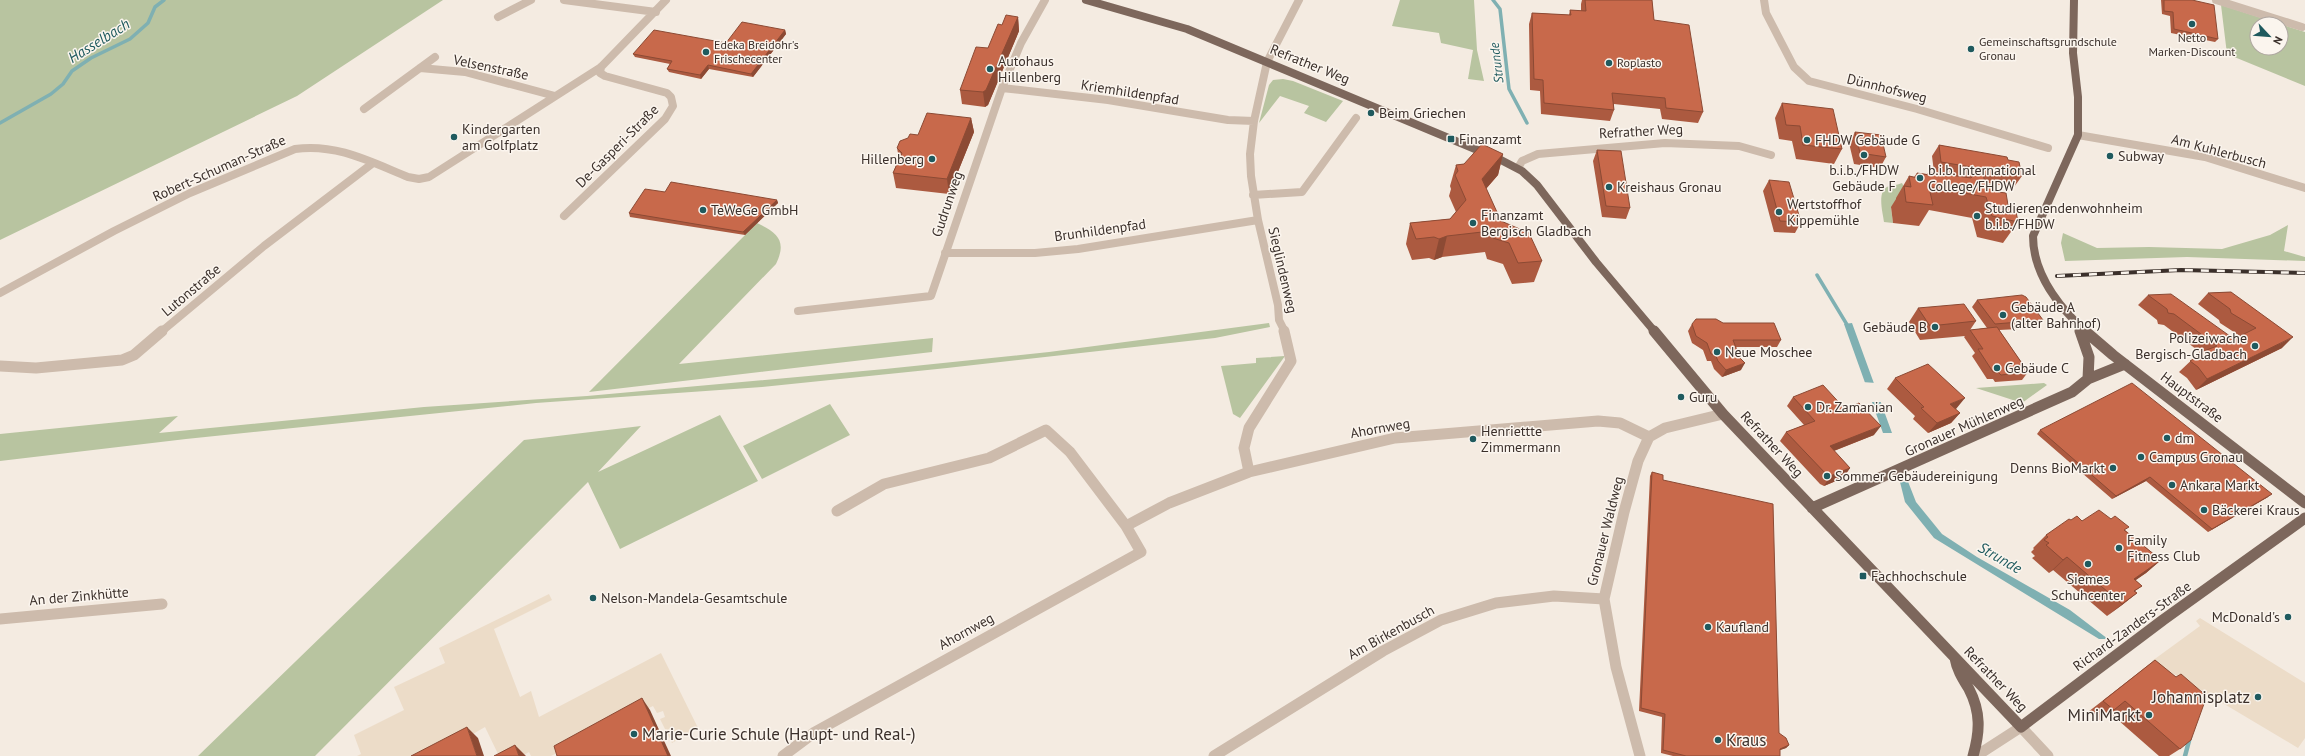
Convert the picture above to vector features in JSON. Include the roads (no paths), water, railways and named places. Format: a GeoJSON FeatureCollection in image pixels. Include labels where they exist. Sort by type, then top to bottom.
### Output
{"type":"FeatureCollection","features":[{"type":"Feature","properties":{"kind":"main road","name":"Refrather Weg"},"geometry":{"type":"LineString","coordinates":[[1086,0],[1187,29],[1518,168],[1548,197],[1596,262],[1723,414],[2021,727]]}},
{"type":"Feature","properties":{"kind":"main road"},"geometry":{"type":"LineString","coordinates":[[2074,0],[2073,53],[2078,97],[2078,136]]}},
{"type":"Feature","properties":{"kind":"main road","name":"Hauptstraße"},"geometry":{"type":"LineString","coordinates":[[2078,136],[2033,236],[2033,249],[2037,263],[2050,291],[2077,322],[2125,364],[2305,503]]}},
{"type":"Feature","properties":{"kind":"main road"},"geometry":{"type":"LineString","coordinates":[[2077,322],[2089,358],[2088,379]]}},
{"type":"Feature","properties":{"kind":"main road","name":"Gronauer Mühlenweg"},"geometry":{"type":"LineString","coordinates":[[1812,508],[2061,397],[2088,379],[2125,364]]}},
{"type":"Feature","properties":{"kind":"main road","name":"Richard-Zanders-Straße"},"geometry":{"type":"LineString","coordinates":[[2021,727],[2157,624],[2187,604],[2305,518]]}},
{"type":"Feature","properties":{"kind":"main road"},"geometry":{"type":"LineString","coordinates":[[1955,658],[1959,674],[1972,694],[1980,718],[1980,728],[1974,756]]}},
{"type":"Feature","properties":{"kind":"street"},"geometry":{"type":"LineString","coordinates":[[498,17],[531,0]]}},
{"type":"Feature","properties":{"kind":"street"},"geometry":{"type":"LineString","coordinates":[[564,0],[656,12]]}},
{"type":"Feature","properties":{"kind":"street","name":"Robert-Schuman-Straße"},"geometry":{"type":"LineString","coordinates":[[0,293],[114,231],[190,194],[284,152],[309,146],[322,146],[341,151],[411,178],[429,177],[601,67],[666,0]]}},
{"type":"Feature","properties":{"kind":"street","name":"Gudrunweg"},"geometry":{"type":"LineString","coordinates":[[798,311],[931,296],[1002,88],[1021,43],[1045,0]]}},
{"type":"Feature","properties":{"kind":"street","name":"Sieglindenweg"},"geometry":{"type":"LineString","coordinates":[[1249,472],[1244,448],[1250,428],[1291,361],[1286,335],[1279,320],[1278,305],[1253,195],[1250,154],[1254,121],[1267,62],[1299,0]]}},
{"type":"Feature","properties":{"kind":"street","name":"Dünnhofsweg"},"geometry":{"type":"LineString","coordinates":[[1764,0],[1766,13],[1794,67],[1809,81],[1917,109],[2048,148]]}},
{"type":"Feature","properties":{"kind":"street"},"geometry":{"type":"LineString","coordinates":[[2216,0],[2302,27]]}},
{"type":"Feature","properties":{"kind":"street","name":"Velsenstraße"},"geometry":{"type":"LineString","coordinates":[[364,109],[435,57]]}},
{"type":"Feature","properties":{"kind":"street","name":"De-Gasperi-Straße"},"geometry":{"type":"LineString","coordinates":[[564,216],[665,119],[673,106],[671,97],[667,93],[604,76],[600,73],[601,67]]}},
{"type":"Feature","properties":{"kind":"street","name":"Velsenstraße"},"geometry":{"type":"LineString","coordinates":[[420,68],[465,72],[555,96]]}},
{"type":"Feature","properties":{"kind":"street","name":"Kriemhildenpfad"},"geometry":{"type":"LineString","coordinates":[[1002,88],[1108,100],[1228,120],[1254,121]]}},
{"type":"Feature","properties":{"kind":"street"},"geometry":{"type":"LineString","coordinates":[[1253,195],[1302,192],[1356,118]]}},
{"type":"Feature","properties":{"kind":"street","name":"Am Kuhlerbusch"},"geometry":{"type":"LineString","coordinates":[[2078,136],[2175,151],[2205,158],[2305,188]]}},
{"type":"Feature","properties":{"kind":"street","name":"Refrather Weg"},"geometry":{"type":"LineString","coordinates":[[1518,168],[1522,161],[1538,154],[1650,143],[1740,146],[1771,155]]}},
{"type":"Feature","properties":{"kind":"street","name":"Lutonstraße"},"geometry":{"type":"LineString","coordinates":[[0,366],[36,368],[122,360],[134,356],[276,237],[373,163]]}},
{"type":"Feature","properties":{"kind":"street","name":"Brunhildenpfad"},"geometry":{"type":"LineString","coordinates":[[945,253],[1035,253],[1078,249],[1258,220]]}},
{"type":"Feature","properties":{"kind":"street"},"geometry":{"type":"LineString","coordinates":[[1649,437],[1665,428],[1723,414]]}},
{"type":"Feature","properties":{"kind":"street","name":"Ahornweg"},"geometry":{"type":"LineString","coordinates":[[1126,526],[1169,503],[1249,472],[1403,438],[1598,421],[1620,423],[1649,437]]}},
{"type":"Feature","properties":{"kind":"street","name":"Ahornweg"},"geometry":{"type":"LineString","coordinates":[[783,756],[815,732],[1141,552],[1126,526],[1070,452],[1046,430],[989,458],[884,484],[837,511]]}},
{"type":"Feature","properties":{"kind":"street","name":"Gronauer Waldweg"},"geometry":{"type":"LineString","coordinates":[[1640,756],[1616,667],[1604,599],[1638,461],[1649,437]]}},
{"type":"Feature","properties":{"kind":"street","name":"Am Birkenbusch"},"geometry":{"type":"LineString","coordinates":[[1214,756],[1383,651],[1441,620],[1496,604],[1554,596],[1604,599]]}},
{"type":"Feature","properties":{"kind":"street","name":"An der Zinkhütte"},"geometry":{"type":"LineString","coordinates":[[0,619],[162,604]]}},
{"type":"Feature","properties":{"kind":"street"},"geometry":{"type":"LineString","coordinates":[[2021,727],[2048,756]]}},
{"type":"Feature","properties":{"kind":"street","name":"Richard-Zanders-Straße"},"geometry":{"type":"LineString","coordinates":[[1974,756],[2021,727]]}},
{"type":"Feature","properties":{"kind":"water"},"geometry":{"type":"Polygon","coordinates":[[[1852,323],[1892,433],[1883,433],[1844,324],[1852,323]]]}},
{"type":"Feature","properties":{"kind":"water"},"geometry":{"type":"Polygon","coordinates":[[[1899,478],[1907,479],[1916,502],[1942,534],[1977,557],[2070,610],[2108,639],[2099,639],[1934,538],[1905,502],[1899,478]]]}},
{"type":"Feature","properties":{"kind":"waterway","name":"Hasselbach"},"geometry":{"type":"LineString","coordinates":[[0,123],[51,94],[63,84],[72,71],[91,58],[130,39],[148,23],[155,7],[164,0]]}},
{"type":"Feature","properties":{"kind":"waterway","name":"Strunde"},"geometry":{"type":"LineString","coordinates":[[1493,0],[1500,9],[1509,89],[1527,123]]}},
{"type":"Feature","properties":{"kind":"waterway","name":"Strunde"},"geometry":{"type":"LineString","coordinates":[[1817,275],[1849,328]]}},
{"type":"Feature","properties":{"kind":"waterway"},"geometry":{"type":"LineString","coordinates":[[2185,756],[2190,737]]}},
{"type":"Feature","properties":{"kind":"railway"},"geometry":{"type":"LineString","coordinates":[[2057,276],[2181,270],[2305,273]]}},
{"type":"Feature","properties":{"kind":"place","name":"Netto Marken-Discount"},"geometry":{"type":"Point","coordinates":[2192,24]}},
{"type":"Feature","properties":{"kind":"place","name":"Gemeinschaftsgrundschule Gronau"},"geometry":{"type":"Point","coordinates":[1971,49]}},
{"type":"Feature","properties":{"kind":"place","name":"Edeka Breidohr's Frischecenter"},"geometry":{"type":"Point","coordinates":[706,52]}},
{"type":"Feature","properties":{"kind":"place","name":"Roplasto"},"geometry":{"type":"Point","coordinates":[1609,63]}},
{"type":"Feature","properties":{"kind":"place","name":"Autohaus Hillenberg"},"geometry":{"type":"Point","coordinates":[990,69]}},
{"type":"Feature","properties":{"kind":"place","name":"Beim Griechen"},"geometry":{"type":"Point","coordinates":[1371,113]}},
{"type":"Feature","properties":{"kind":"place","name":"Kindergarten am Golfplatz"},"geometry":{"type":"Point","coordinates":[454,137]}},
{"type":"Feature","properties":{"kind":"place","name":"Finanzamt"},"geometry":{"type":"Point","coordinates":[1451,139]}},
{"type":"Feature","properties":{"kind":"place","name":"FHDW Gebäude G"},"geometry":{"type":"Point","coordinates":[1807,140]}},
{"type":"Feature","properties":{"kind":"place","name":"b.i.b./FHDW Gebäude F"},"geometry":{"type":"Point","coordinates":[1864,155]}},
{"type":"Feature","properties":{"kind":"place","name":"Subway"},"geometry":{"type":"Point","coordinates":[2110,156]}},
{"type":"Feature","properties":{"kind":"place","name":"Hillenberg"},"geometry":{"type":"Point","coordinates":[932,159]}},
{"type":"Feature","properties":{"kind":"place","name":"b.i.b. International College/FHDW"},"geometry":{"type":"Point","coordinates":[1920,178]}},
{"type":"Feature","properties":{"kind":"place","name":"Kreishaus Gronau"},"geometry":{"type":"Point","coordinates":[1609,187]}},
{"type":"Feature","properties":{"kind":"place","name":"TeWeGe GmbH"},"geometry":{"type":"Point","coordinates":[703,210]}},
{"type":"Feature","properties":{"kind":"place","name":"Wertstoffhof Kippemühle"},"geometry":{"type":"Point","coordinates":[1779,212]}},
{"type":"Feature","properties":{"kind":"place","name":"Studierenendenwohnheim b.i.b./FHDW"},"geometry":{"type":"Point","coordinates":[1977,216]}},
{"type":"Feature","properties":{"kind":"place","name":"Finanzamt Bergisch Gladbach"},"geometry":{"type":"Point","coordinates":[1473,223]}},
{"type":"Feature","properties":{"kind":"place","name":"Gebäude A (alter Bahnhof)"},"geometry":{"type":"Point","coordinates":[2003,315]}},
{"type":"Feature","properties":{"kind":"place","name":"Gebäude B"},"geometry":{"type":"Point","coordinates":[1935,327]}},
{"type":"Feature","properties":{"kind":"place","name":"Polizeiwache Bergisch-Gladbach"},"geometry":{"type":"Point","coordinates":[2255,346]}},
{"type":"Feature","properties":{"kind":"place","name":"Neue Moschee"},"geometry":{"type":"Point","coordinates":[1717,352]}},
{"type":"Feature","properties":{"kind":"place","name":"Gebäude C"},"geometry":{"type":"Point","coordinates":[1997,368]}},
{"type":"Feature","properties":{"kind":"place","name":"Guru"},"geometry":{"type":"Point","coordinates":[1681,397]}},
{"type":"Feature","properties":{"kind":"place","name":"Dr. Zamanian"},"geometry":{"type":"Point","coordinates":[1808,407]}},
{"type":"Feature","properties":{"kind":"place","name":"dm"},"geometry":{"type":"Point","coordinates":[2167,438]}},
{"type":"Feature","properties":{"kind":"place","name":"Henriettte Zimmermann"},"geometry":{"type":"Point","coordinates":[1473,439]}},
{"type":"Feature","properties":{"kind":"place","name":"Campus Gronau"},"geometry":{"type":"Point","coordinates":[2141,457]}},
{"type":"Feature","properties":{"kind":"place","name":"Denns BioMarkt"},"geometry":{"type":"Point","coordinates":[2113,468]}},
{"type":"Feature","properties":{"kind":"place","name":"Sommer Gebäudereinigung"},"geometry":{"type":"Point","coordinates":[1827,476]}},
{"type":"Feature","properties":{"kind":"place","name":"Ankara Markt"},"geometry":{"type":"Point","coordinates":[2172,485]}},
{"type":"Feature","properties":{"kind":"place","name":"Bäckerei Kraus"},"geometry":{"type":"Point","coordinates":[2204,510]}},
{"type":"Feature","properties":{"kind":"place","name":"Family Fitness Club"},"geometry":{"type":"Point","coordinates":[2119,548]}},
{"type":"Feature","properties":{"kind":"place","name":"Siemes Schuhcenter"},"geometry":{"type":"Point","coordinates":[2088,564]}},
{"type":"Feature","properties":{"kind":"place","name":"Fachhochschule"},"geometry":{"type":"Point","coordinates":[1863,576]}},
{"type":"Feature","properties":{"kind":"place","name":"Nelson-Mandela-Gesamtschule"},"geometry":{"type":"Point","coordinates":[593,598]}},
{"type":"Feature","properties":{"kind":"place","name":"McDonald's"},"geometry":{"type":"Point","coordinates":[2288,617]}},
{"type":"Feature","properties":{"kind":"place","name":"Kaufland"},"geometry":{"type":"Point","coordinates":[1708,627]}},
{"type":"Feature","properties":{"kind":"place","name":"Johannisplatz"},"geometry":{"type":"Point","coordinates":[2258,697]}},
{"type":"Feature","properties":{"kind":"place","name":"MiniMarkt"},"geometry":{"type":"Point","coordinates":[2149,715]}},
{"type":"Feature","properties":{"kind":"place","name":"Marie-Curie Schule (Haupt- und Real-)"},"geometry":{"type":"Point","coordinates":[634,734]}},
{"type":"Feature","properties":{"kind":"place","name":"Kraus"},"geometry":{"type":"Point","coordinates":[1718,740]}}]}
